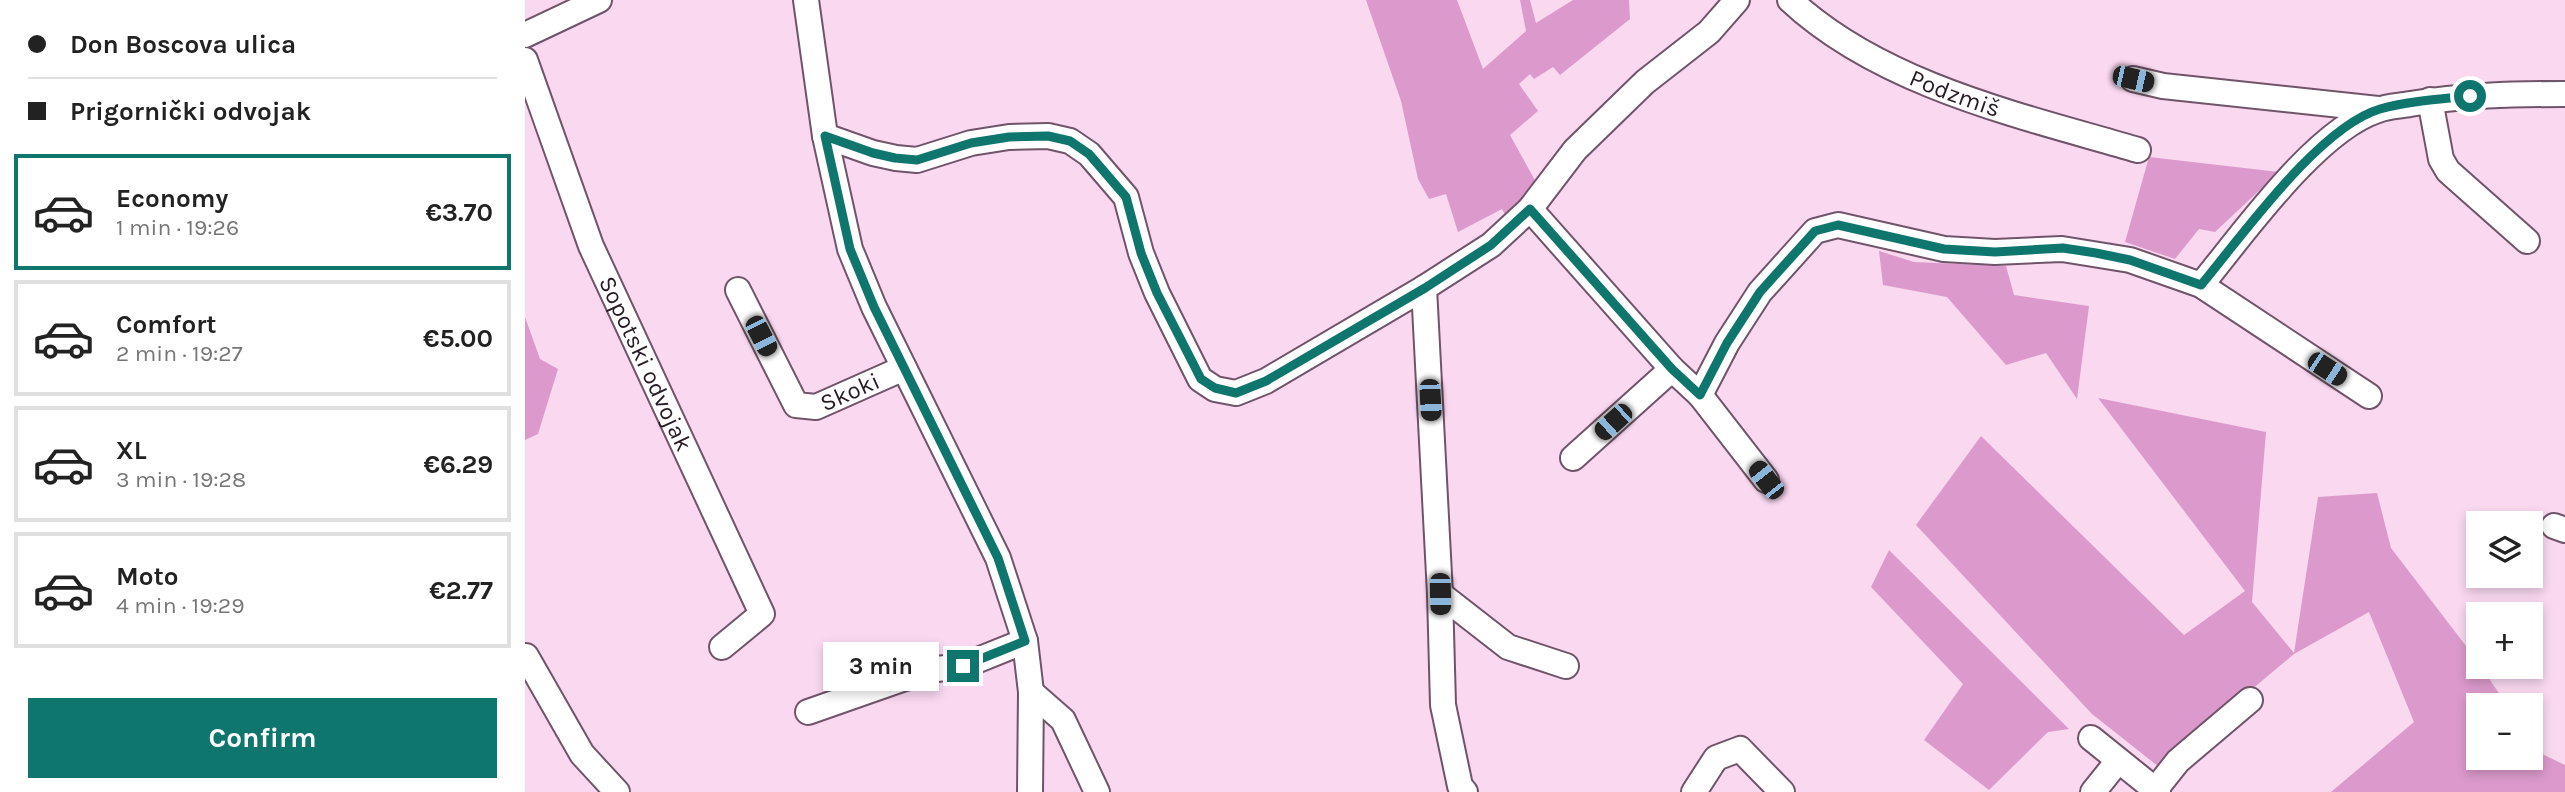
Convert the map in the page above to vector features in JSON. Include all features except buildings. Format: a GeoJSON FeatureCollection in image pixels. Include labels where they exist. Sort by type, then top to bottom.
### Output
{"type":"FeatureCollection","features":[{"type":"Feature","properties":{"kind":"street"},"geometry":{"type":"LineString","coordinates":[[525,35],[599,0]]}},
{"type":"Feature","properties":{"kind":"street"},"geometry":{"type":"LineString","coordinates":[[806,0],[825,136],[850,249],[874,307],[998,558],[1025,641],[1031,692],[1030,792]]}},
{"type":"Feature","properties":{"kind":"street"},"geometry":{"type":"LineString","coordinates":[[825,136],[873,153],[917,160],[971,143],[1009,137],[1048,136],[1070,141],[1089,154],[1126,197],[1141,253],[1157,293],[1201,379],[1215,388],[1236,393],[1266,381],[1425,288],[1491,245],[1530,209],[1575,150],[1645,82],[1709,32],[1737,0]]}},
{"type":"Feature","properties":{"kind":"street","name":"Podzmiš"},"geometry":{"type":"LineString","coordinates":[[1790,0],[1811,19],[1911,76],[2008,112],[2138,150]]}},
{"type":"Feature","properties":{"kind":"street","name":"Sopotski odvojak"},"geometry":{"type":"LineString","coordinates":[[525,60],[591,246],[762,614],[722,647]]}},
{"type":"Feature","properties":{"kind":"street"},"geometry":{"type":"LineString","coordinates":[[2133,79],[2176,88],[2379,110]]}},
{"type":"Feature","properties":{"kind":"street"},"geometry":{"type":"LineString","coordinates":[[2201,285],[2287,180],[2340,129],[2379,110],[2430,100],[2491,93],[2565,94]]}},
{"type":"Feature","properties":{"kind":"street"},"geometry":{"type":"LineString","coordinates":[[2430,100],[2441,159],[2448,171],[2527,242]]}},
{"type":"Feature","properties":{"kind":"street"},"geometry":{"type":"LineString","coordinates":[[1530,209],[1672,369],[1700,395],[1766,480]]}},
{"type":"Feature","properties":{"kind":"street"},"geometry":{"type":"LineString","coordinates":[[1700,395],[1727,343],[1760,292],[1815,231],[1838,225],[1944,249],[1995,252],[2063,248],[2130,260],[2201,285],[2369,396]]}},
{"type":"Feature","properties":{"kind":"street"},"geometry":{"type":"LineString","coordinates":[[1425,288],[1443,705],[1460,786],[1465,792]]}},
{"type":"Feature","properties":{"kind":"street","name":"Skoki"},"geometry":{"type":"LineString","coordinates":[[738,290],[796,405],[816,407],[904,368]]}},
{"type":"Feature","properties":{"kind":"street"},"geometry":{"type":"LineString","coordinates":[[1573,458],[1672,369]]}},
{"type":"Feature","properties":{"kind":"street"},"geometry":{"type":"LineString","coordinates":[[1440,594],[1508,647],[1566,666]]}},
{"type":"Feature","properties":{"kind":"street"},"geometry":{"type":"LineString","coordinates":[[808,712],[928,670],[963,666],[1025,641]]}},
{"type":"Feature","properties":{"kind":"street"},"geometry":{"type":"LineString","coordinates":[[526,656],[582,754],[617,792]]}},
{"type":"Feature","properties":{"kind":"street"},"geometry":{"type":"LineString","coordinates":[[1031,692],[1063,720],[1097,792]]}},
{"type":"Feature","properties":{"kind":"street"},"geometry":{"type":"LineString","coordinates":[[2091,738],[2156,791],[2178,761],[2250,700]]}},
{"type":"Feature","properties":{"kind":"street"},"geometry":{"type":"LineString","coordinates":[[1694,792],[1716,758],[1739,748],[1782,792]]}},
{"type":"Feature","properties":{"kind":"street"},"geometry":{"type":"LineString","coordinates":[[2093,792],[2118,761]]}},
{"type":"Feature","properties":{"kind":"shaded area"},"geometry":{"type":"Polygon","coordinates":[[[1366,0],[1457,0],[1483,69],[1526,31],[1520,0],[1530,0],[1536,23],[1573,0],[1629,0],[1630,19],[1560,75],[1553,67],[1534,79],[1530,74],[1519,84],[1538,111],[1510,135],[1537,184],[1510,224],[1502,209],[1458,232],[1446,194],[1429,199],[1418,179],[1401,101],[1366,0]]]}},
{"type":"Feature","properties":{"kind":"shaded area"},"geometry":{"type":"Polygon","coordinates":[[[2149,157],[2279,172],[2215,232],[2199,229],[2175,259],[2125,242],[2149,157]]]}},
{"type":"Feature","properties":{"kind":"shaded area"},"geometry":{"type":"Polygon","coordinates":[[[1879,251],[1914,262],[2006,266],[2014,295],[2089,306],[2077,399],[2046,353],[2006,365],[1947,297],[1883,285],[1879,251]]]}},
{"type":"Feature","properties":{"kind":"shaded area"},"geometry":{"type":"Polygon","coordinates":[[[525,317],[540,359],[558,369],[538,434],[525,440],[525,317]]]}},
{"type":"Feature","properties":{"kind":"shaded area"},"geometry":{"type":"Polygon","coordinates":[[[2098,398],[2266,432],[2252,602],[2294,653],[2318,497],[2377,493],[2391,548],[2466,646],[2466,679],[2489,679],[2499,693],[2466,693],[2466,770],[2543,770],[2543,754],[2565,765],[2565,792],[2331,792],[2414,722],[2369,612],[2294,654],[2159,767],[2092,714],[1916,525],[1981,436],[2184,635],[2245,591],[2098,398]]]}},
{"type":"Feature","properties":{"kind":"shaded area"},"geometry":{"type":"Polygon","coordinates":[[[1889,550],[2069,729],[2048,732],[1989,790],[1924,740],[1963,684],[1871,587],[1889,550]]]}},
{"type":"Feature","properties":{"kind":"route"},"geometry":{"type":"LineString","coordinates":[[963,666],[1025,641],[998,558],[874,307],[850,249],[825,136],[873,153],[917,160],[971,143],[1009,137],[1048,136],[1070,141],[1089,154],[1126,197],[1141,253],[1157,293],[1201,379],[1215,388],[1236,393],[1266,381],[1425,288],[1491,245],[1530,209],[1672,369],[1700,395],[1727,343],[1760,292],[1815,231],[1838,225],[1944,249],[1995,252],[2063,248],[2130,260],[2201,285],[2287,180],[2340,129],[2379,110],[2430,100],[2470,96]]}}]}
